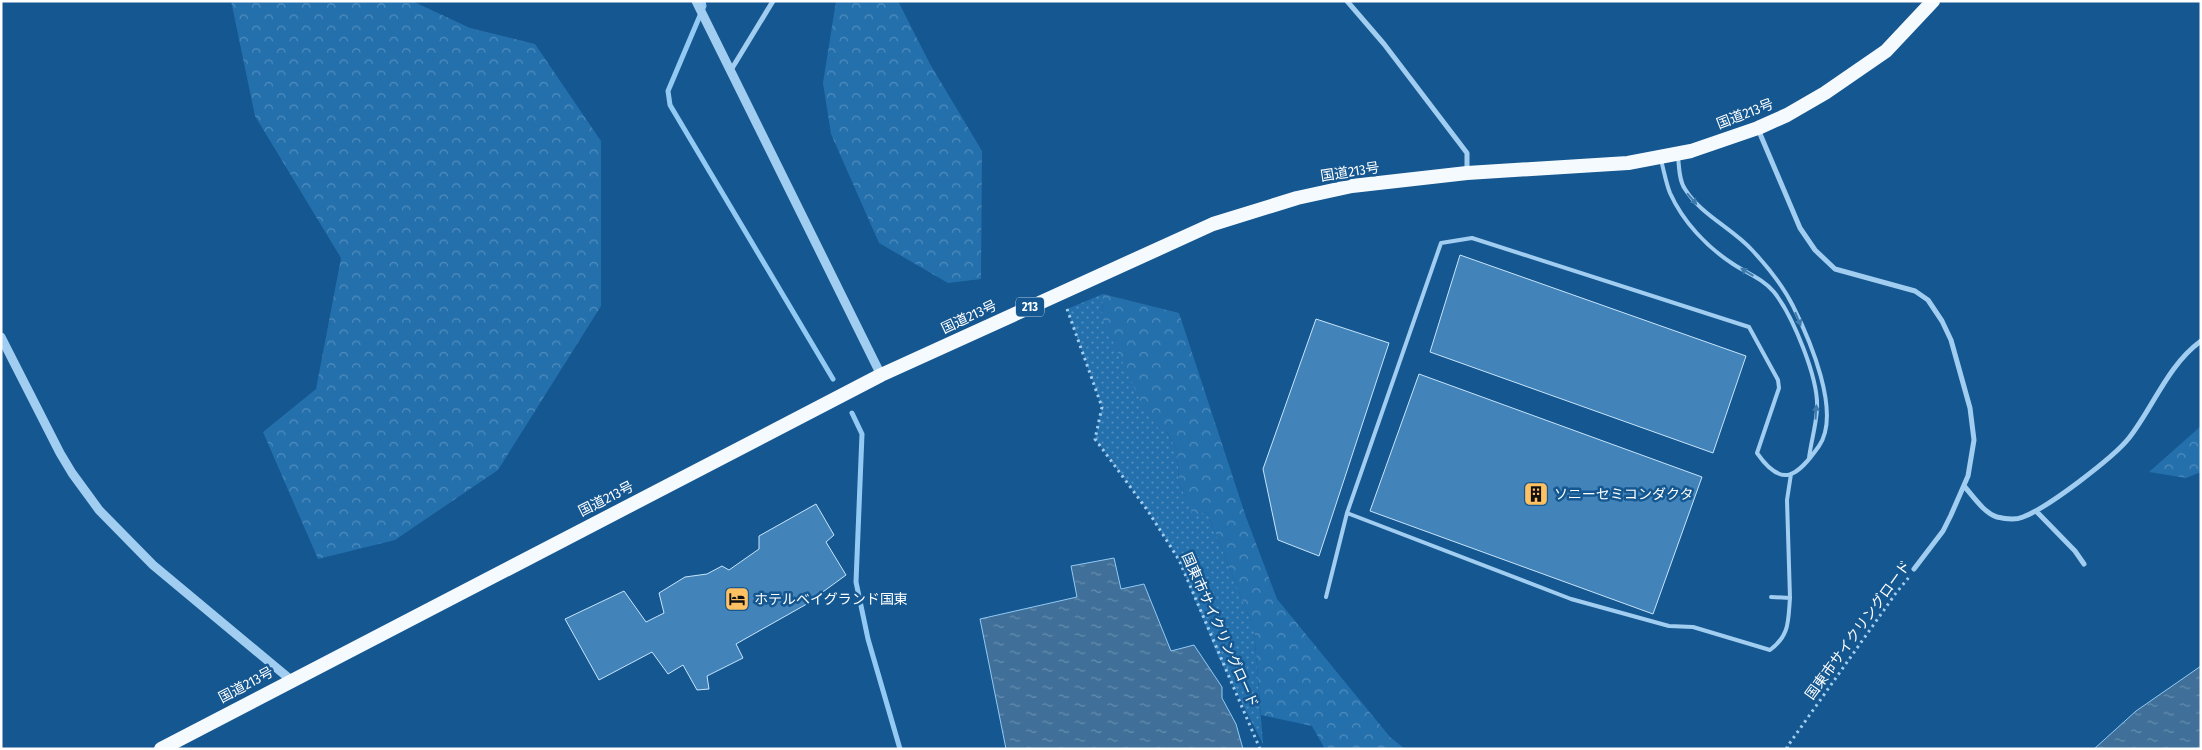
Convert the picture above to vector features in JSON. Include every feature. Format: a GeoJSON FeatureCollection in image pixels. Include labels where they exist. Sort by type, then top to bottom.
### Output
{"type":"FeatureCollection","features":[{"type":"Feature","properties":{"kind":"highway","name":"国道213号"},"geometry":{"type":"LineString","coordinates":[[161,749],[881,375],[1213,224],[1297,198],[1352,186],[1467,173],[1574,168],[1628,163],[1677,154],[1758,128],[1787,115],[1856,73],[1886,51],[1933,1]]}},
{"type":"Feature","properties":{"kind":"street"},"geometry":{"type":"LineString","coordinates":[[696,1],[881,375]]}},
{"type":"Feature","properties":{"kind":"street"},"geometry":{"type":"LineString","coordinates":[[731,70],[772,1]]}},
{"type":"Feature","properties":{"kind":"street"},"geometry":{"type":"LineString","coordinates":[[1347,1],[1384,44],[1467,153],[1467,173]]}},
{"type":"Feature","properties":{"kind":"street"},"geometry":{"type":"LineString","coordinates":[[1758,128],[1800,228],[1815,250],[1835,269],[1915,291],[1928,300],[1942,321],[1961,371],[1974,440],[1968,476],[1943,531],[1914,570]]}},
{"type":"Feature","properties":{"kind":"street"},"geometry":{"type":"LineString","coordinates":[[1,337],[68,466],[100,510],[153,565],[291,680]]}},
{"type":"Feature","properties":{"kind":"street"},"geometry":{"type":"LineString","coordinates":[[1964,486],[1979,503],[1996,517],[2022,518],[2036,511],[2101,464],[2128,439],[2164,381],[2201,341]]}},
{"type":"Feature","properties":{"kind":"street"},"geometry":{"type":"LineString","coordinates":[[2036,511],[2076,551],[2084,564]]}},
{"type":"Feature","properties":{"kind":"lane"},"geometry":{"type":"LineString","coordinates":[[1326,597],[1347,513],[1441,243],[1472,238],[1749,327],[1778,380],[1779,388],[1757,452],[1773,472],[1782,476],[1791,474],[1809,461],[1823,440],[1827,414],[1821,373],[1792,304],[1774,276],[1751,249],[1695,203],[1683,188],[1677,154]]}},
{"type":"Feature","properties":{"kind":"lane"},"geometry":{"type":"LineString","coordinates":[[1660,158],[1670,193],[1702,239],[1732,263],[1760,280],[1773,292],[1783,308],[1804,352],[1816,391],[1817,408],[1809,461]]}},
{"type":"Feature","properties":{"kind":"lane"},"geometry":{"type":"LineString","coordinates":[[1347,513],[1572,598],[1668,626],[1693,627],[1770,650],[1782,641],[1788,627],[1790,598],[1787,500],[1791,474]]}},
{"type":"Feature","properties":{"kind":"lane"},"geometry":{"type":"LineString","coordinates":[[1771,597],[1790,598]]}},
{"type":"Feature","properties":{"kind":"path","name":"国東市サイクリングロード"},"geometry":{"type":"LineString","coordinates":[[1067,309],[1102,407],[1096,439],[1148,511],[1179,560],[1260,749]]}},
{"type":"Feature","properties":{"kind":"path","name":"国東市サイクリングロード"},"geometry":{"type":"LineString","coordinates":[[1788,749],[1914,570]]}},
{"type":"Feature","properties":{"kind":"green space"},"geometry":{"type":"Polygon","coordinates":[[[231,1],[412,1],[470,28],[535,44],[601,141],[601,306],[498,470],[395,540],[318,559],[263,432],[316,389],[341,258],[255,116],[231,1]]]}},
{"type":"Feature","properties":{"kind":"green space"},"geometry":{"type":"Polygon","coordinates":[[[836,1],[898,1],[930,64],[982,151],[981,279],[948,283],[879,243],[831,134],[823,83],[836,1]]]}},
{"type":"Feature","properties":{"kind":"green space"},"geometry":{"type":"Polygon","coordinates":[[[1103,294],[1102,318],[1177,450],[1179,483],[1193,514],[1207,512],[1254,629],[1263,744],[1218,656],[1179,560],[1148,511],[1095,439],[1102,407],[1067,309],[1103,294]]]}},
{"type":"Feature","properties":{"kind":"green space"},"geometry":{"type":"Polygon","coordinates":[[[1103,294],[1179,313],[1246,517],[1277,599],[1390,737],[1405,749],[1325,749],[1312,726],[1261,715],[1254,629],[1207,512],[1193,515],[1179,483],[1177,450],[1167,432],[1160,430],[1146,413],[1102,318],[1103,294]]]}},
{"type":"Feature","properties":{"kind":"green space"},"geometry":{"type":"Polygon","coordinates":[[[2201,426],[2201,472],[2186,478],[2149,472],[2201,426]]]}},
{"type":"Feature","properties":{"kind":"water"},"geometry":{"type":"Polygon","coordinates":[[[1114,558],[1121,589],[1144,584],[1171,651],[1194,645],[1222,687],[1222,698],[1236,724],[1243,749],[1006,749],[980,619],[1077,597],[1071,566],[1114,558]]]}},
{"type":"Feature","properties":{"kind":"water"},"geometry":{"type":"Polygon","coordinates":[[[2201,666],[2201,749],[2094,749],[2136,711],[2201,666]]]}},
{"type":"Feature","properties":{"kind":"building"},"geometry":{"type":"Polygon","coordinates":[[[1460,255],[1746,356],[1713,453],[1430,352],[1460,255]]]}},
{"type":"Feature","properties":{"kind":"building"},"geometry":{"type":"Polygon","coordinates":[[[1316,319],[1389,343],[1319,556],[1278,540],[1263,469],[1316,319]]]}},
{"type":"Feature","properties":{"kind":"building","name":"ソニーセミコンダクタ"},"geometry":{"type":"Polygon","coordinates":[[[1419,374],[1702,477],[1653,614],[1370,511],[1419,374]]]}},
{"type":"Feature","properties":{"kind":"building","name":"ホテルベイグランド国東"},"geometry":{"type":"Polygon","coordinates":[[[816,504],[834,535],[826,542],[846,575],[805,605],[736,644],[743,658],[707,676],[709,689],[697,690],[683,665],[668,674],[652,652],[599,680],[565,619],[624,591],[646,622],[664,613],[659,593],[685,577],[707,574],[722,566],[729,570],[759,549],[759,536],[816,504]]]}},
{"type":"Feature","properties":{"kind":"waterway"},"geometry":{"type":"LineString","coordinates":[[703,1],[704,6],[668,91],[670,105],[833,379]]}},
{"type":"Feature","properties":{"kind":"waterway"},"geometry":{"type":"LineString","coordinates":[[852,413],[862,434],[856,582],[868,639],[900,749]]}},
{"type":"Feature","properties":{"kind":"place","name":"ソニーセミコンダクタ"},"geometry":{"type":"Point","coordinates":[1536,494]}},
{"type":"Feature","properties":{"kind":"place","name":"ホテルベイグランド国東"},"geometry":{"type":"Point","coordinates":[737,599]}}]}
